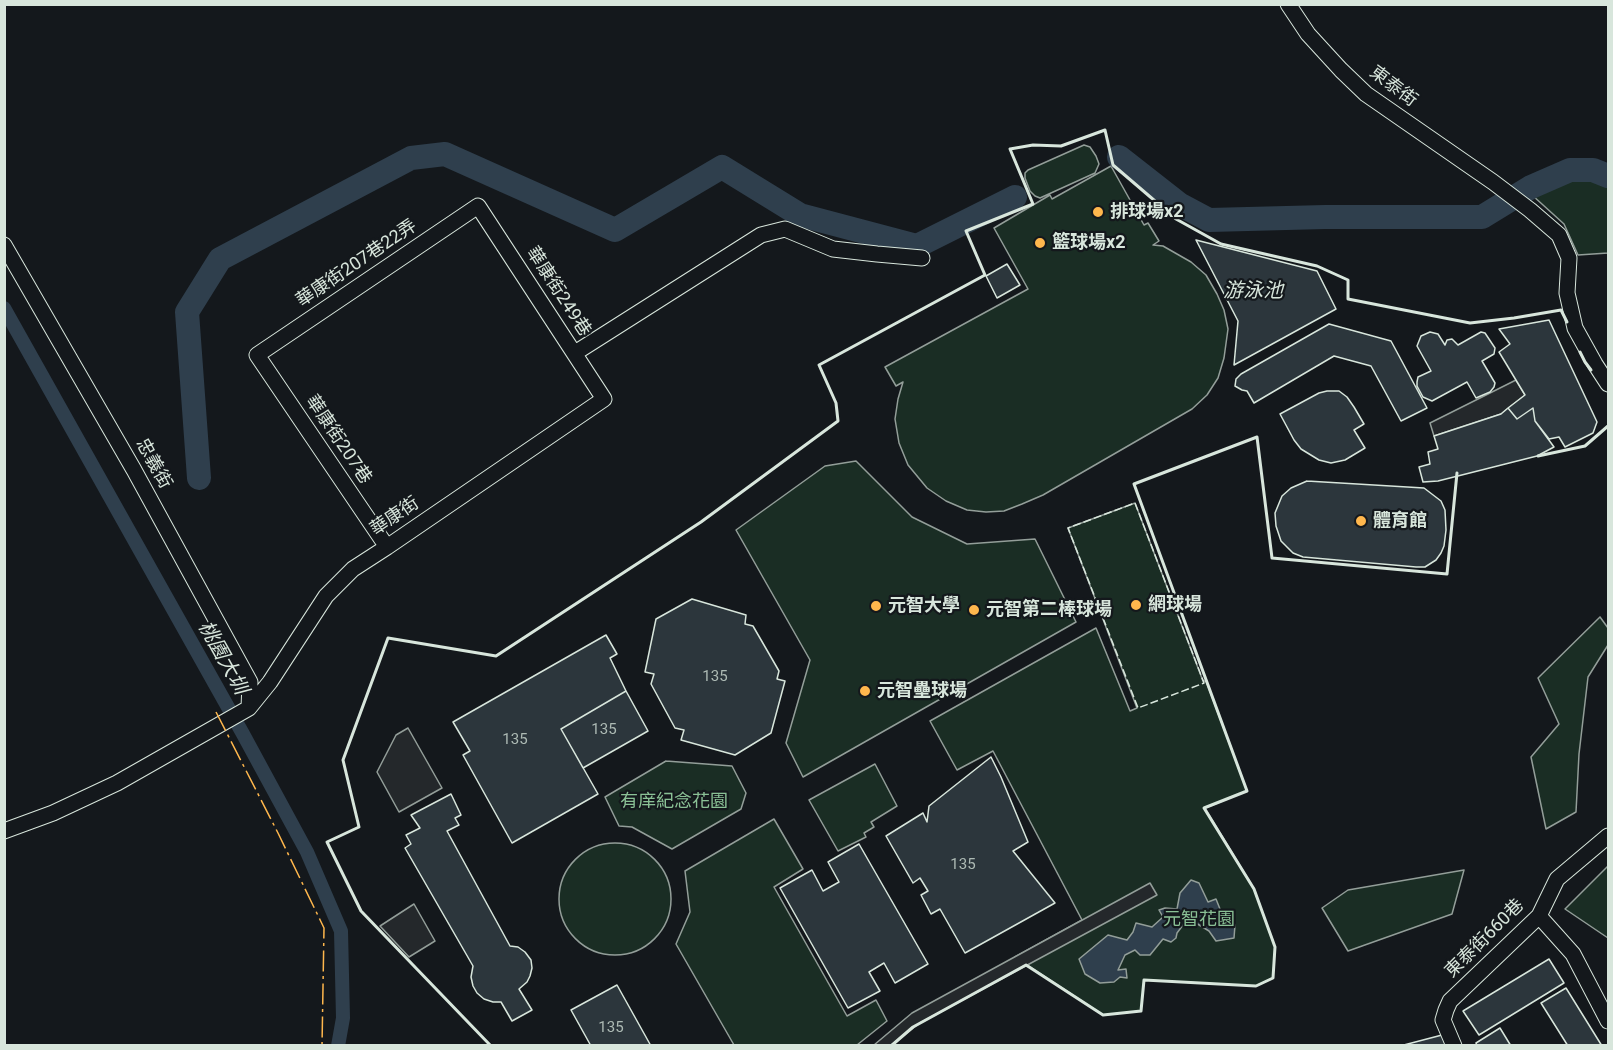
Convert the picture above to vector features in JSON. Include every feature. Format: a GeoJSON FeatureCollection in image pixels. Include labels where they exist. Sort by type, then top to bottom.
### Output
{"type":"FeatureCollection","features":[{"type":"Feature","properties":{"kind":"street","name":"東泰街"},"geometry":{"type":"LineString","coordinates":[[1288,4],[1308,34],[1366,94],[1493,182],[1559,235],[1569,258],[1567,293],[1575,328],[1608,384]]}},
{"type":"Feature","properties":{"kind":"street","name":"華康街249巷"},"geometry":{"type":"LineString","coordinates":[[478,206],[604,399]]}},
{"type":"Feature","properties":{"kind":"street","name":"華康街207巷22弄"},"geometry":{"type":"LineString","coordinates":[[257,355],[478,206]]}},
{"type":"Feature","properties":{"kind":"street"},"geometry":{"type":"LineString","coordinates":[[575,353],[761,236],[785,229],[834,249],[922,258]]}},
{"type":"Feature","properties":{"kind":"street","name":"忠義街"},"geometry":{"type":"LineString","coordinates":[[4,245],[137,475],[250,682],[249,708]]}},
{"type":"Feature","properties":{"kind":"street","name":"華康街207巷"},"geometry":{"type":"LineString","coordinates":[[257,355],[387,547]]}},
{"type":"Feature","properties":{"kind":"street","name":"華康街"},"geometry":{"type":"LineString","coordinates":[[4,831],[53,813],[117,783],[249,708],[270,682],[326,596],[353,568],[604,399]]}},
{"type":"Feature","properties":{"kind":"street","name":"東泰街660巷"},"geometry":{"type":"LineString","coordinates":[[1452,1045],[1443,1020],[1450,1001],[1539,916],[1557,879],[1608,837]]}},
{"type":"Feature","properties":{"kind":"street"},"geometry":{"type":"LineString","coordinates":[[1539,916],[1573,954],[1608,1021]]}},
{"type":"Feature","properties":{"kind":"green space"},"geometry":{"type":"Polygon","coordinates":[[[1084,145],[1090,147],[1096,156],[1099,164],[1095,173],[1040,198],[1030,191],[1025,178],[1028,170],[1084,145]]]}},
{"type":"Feature","properties":{"kind":"green space"},"geometry":{"type":"Polygon","coordinates":[[[1111,166],[1144,225],[1148,223],[1159,241],[1153,245],[1163,246],[1191,262],[1206,275],[1217,294],[1224,310],[1228,329],[1224,358],[1218,378],[1207,395],[1192,409],[1043,495],[1004,511],[967,510],[946,501],[927,488],[908,465],[899,443],[895,419],[903,382],[896,386],[885,367],[1028,289],[994,228],[1050,195],[1052,199],[1111,166]]]}},
{"type":"Feature","properties":{"kind":"green space"},"geometry":{"type":"Polygon","coordinates":[[[1599,173],[1608,182],[1608,253],[1578,255],[1564,224],[1532,195],[1599,173]]]}},
{"type":"Feature","properties":{"kind":"green space"},"geometry":{"type":"Polygon","coordinates":[[[856,461],[912,517],[967,544],[1035,539],[1076,622],[803,777],[786,743],[810,660],[736,530],[825,466],[856,461]]]}},
{"type":"Feature","properties":{"kind":"green space","name":"元智花園"},"geometry":{"type":"Polygon","coordinates":[[[1135,503],[1247,791],[1205,808],[1254,889],[1275,947],[1273,978],[1256,986],[1144,980],[1141,1011],[1103,1015],[1015,957],[1082,920],[993,751],[957,770],[930,721],[1096,628],[1130,711],[1137,708],[1068,528],[1135,503]]]}},
{"type":"Feature","properties":{"kind":"green space"},"geometry":{"type":"Polygon","coordinates":[[[1600,617],[1608,628],[1608,645],[1588,677],[1579,754],[1576,812],[1546,829],[1531,757],[1559,724],[1538,678],[1600,617]]]}},
{"type":"Feature","properties":{"kind":"green space","name":"有庠紀念花園"},"geometry":{"type":"Polygon","coordinates":[[[666,761],[732,766],[746,793],[741,809],[672,849],[632,827],[619,826],[605,797],[666,761]]]}},
{"type":"Feature","properties":{"kind":"green space"},"geometry":{"type":"Polygon","coordinates":[[[875,764],[897,806],[871,822],[874,827],[864,833],[866,837],[838,851],[809,800],[875,764]]]}},
{"type":"Feature","properties":{"kind":"green space"},"geometry":{"type":"Polygon","coordinates":[[[774,819],[803,869],[774,887],[847,1016],[876,1000],[887,1021],[857,1045],[734,1045],[676,944],[690,912],[685,871],[774,819]]]}},
{"type":"Feature","properties":{"kind":"green space"},"geometry":{"type":"Polygon","coordinates":[[[615,843],[636,848],[654,860],[666,878],[671,899],[666,920],[654,938],[636,950],[615,955],[594,950],[576,938],[564,920],[559,899],[564,878],[576,860],[594,848],[615,843]]]}},
{"type":"Feature","properties":{"kind":"green space"},"geometry":{"type":"Polygon","coordinates":[[[1608,866],[1608,938],[1565,909],[1608,866]]]}},
{"type":"Feature","properties":{"kind":"green space"},"geometry":{"type":"Polygon","coordinates":[[[1464,870],[1452,914],[1348,951],[1322,908],[1348,890],[1464,870]]]}},
{"type":"Feature","properties":{"kind":"shaded area"},"geometry":{"type":"Polygon","coordinates":[[[1516,380],[1525,395],[1501,414],[1434,436],[1430,423],[1516,380]]]}},
{"type":"Feature","properties":{"kind":"shaded area"},"geometry":{"type":"Polygon","coordinates":[[[408,728],[442,788],[399,812],[377,772],[396,735],[408,728]]]}},
{"type":"Feature","properties":{"kind":"shaded area"},"geometry":{"type":"Polygon","coordinates":[[[1150,883],[1157,895],[920,1023],[891,1045],[874,1045],[912,1013],[1150,883]]]}},
{"type":"Feature","properties":{"kind":"shaded area"},"geometry":{"type":"Polygon","coordinates":[[[414,904],[435,941],[409,957],[380,926],[414,904]]]}},
{"type":"Feature","properties":{"kind":"water"},"geometry":{"type":"Polygon","coordinates":[[[1191,880],[1199,883],[1208,902],[1216,899],[1224,919],[1235,925],[1234,938],[1216,941],[1209,931],[1191,920],[1183,925],[1176,938],[1171,942],[1163,939],[1150,955],[1140,955],[1135,950],[1125,955],[1118,970],[1126,969],[1127,978],[1120,977],[1114,982],[1100,983],[1085,974],[1079,959],[1108,935],[1127,940],[1136,923],[1152,927],[1163,917],[1159,910],[1177,909],[1180,893],[1191,880]]]}},
{"type":"Feature","properties":{"kind":"building"},"geometry":{"type":"Polygon","coordinates":[[[1196,240],[1317,271],[1336,309],[1234,365],[1238,321],[1196,240]]]}},
{"type":"Feature","properties":{"kind":"building"},"geometry":{"type":"Polygon","coordinates":[[[1007,264],[1020,285],[997,298],[986,276],[1007,264]]]}},
{"type":"Feature","properties":{"kind":"building"},"geometry":{"type":"Polygon","coordinates":[[[1549,320],[1597,422],[1593,433],[1565,447],[1559,437],[1549,439],[1535,421],[1533,408],[1517,419],[1508,408],[1525,395],[1499,352],[1510,344],[1499,329],[1549,320]]]}},
{"type":"Feature","properties":{"kind":"building"},"geometry":{"type":"Polygon","coordinates":[[[1329,324],[1391,341],[1427,408],[1401,421],[1371,366],[1334,356],[1254,403],[1247,391],[1235,386],[1236,379],[1241,374],[1329,324]]]}},
{"type":"Feature","properties":{"kind":"building"},"geometry":{"type":"Polygon","coordinates":[[[1430,332],[1438,334],[1445,345],[1447,340],[1452,339],[1458,345],[1481,332],[1485,333],[1495,348],[1494,354],[1482,361],[1495,383],[1490,392],[1476,398],[1467,382],[1432,401],[1423,397],[1417,386],[1418,377],[1431,371],[1417,346],[1421,336],[1430,332]]]}},
{"type":"Feature","properties":{"kind":"building"},"geometry":{"type":"Polygon","coordinates":[[[1327,391],[1339,391],[1347,397],[1364,424],[1354,430],[1365,448],[1345,460],[1331,463],[1319,460],[1301,449],[1280,414],[1327,391]]]}},
{"type":"Feature","properties":{"kind":"building"},"geometry":{"type":"Polygon","coordinates":[[[1508,408],[1517,419],[1533,408],[1535,421],[1554,447],[1537,456],[1438,481],[1423,482],[1419,467],[1430,464],[1428,452],[1438,449],[1434,436],[1501,414],[1508,408]]]}},
{"type":"Feature","properties":{"kind":"building","name":"體育館"},"geometry":{"type":"Polygon","coordinates":[[[1307,481],[1424,488],[1441,501],[1445,510],[1446,530],[1441,553],[1436,560],[1425,567],[1416,567],[1303,557],[1293,553],[1281,541],[1275,513],[1282,496],[1291,488],[1307,481]]]}},
{"type":"Feature","properties":{"kind":"building"},"geometry":{"type":"Polygon","coordinates":[[[692,599],[746,615],[745,624],[753,626],[779,671],[777,679],[785,681],[771,733],[735,755],[681,740],[684,730],[675,728],[651,684],[654,674],[645,672],[656,619],[692,599]]]}},
{"type":"Feature","properties":{"kind":"building"},"geometry":{"type":"Polygon","coordinates":[[[606,635],[617,654],[610,658],[626,691],[561,729],[598,794],[512,843],[463,755],[470,751],[453,722],[606,635]]]}},
{"type":"Feature","properties":{"kind":"building"},"geometry":{"type":"Polygon","coordinates":[[[626,691],[648,731],[583,768],[561,729],[626,691]]]}},
{"type":"Feature","properties":{"kind":"building"},"geometry":{"type":"Polygon","coordinates":[[[991,757],[1028,842],[1013,851],[1055,903],[965,953],[940,909],[931,914],[921,895],[928,891],[920,878],[913,883],[886,836],[923,813],[927,822],[929,806],[991,757]]]}},
{"type":"Feature","properties":{"kind":"building"},"geometry":{"type":"Polygon","coordinates":[[[451,794],[461,815],[455,818],[459,825],[447,831],[510,946],[518,947],[531,960],[530,976],[519,989],[532,1010],[512,1021],[501,1002],[484,999],[477,993],[471,977],[473,966],[405,848],[411,844],[406,835],[420,828],[411,815],[451,794]]]}},
{"type":"Feature","properties":{"kind":"building"},"geometry":{"type":"Polygon","coordinates":[[[859,844],[928,964],[895,983],[884,963],[869,972],[880,991],[848,1008],[780,888],[812,870],[823,891],[839,882],[828,862],[859,844]]]}},
{"type":"Feature","properties":{"kind":"building"},"geometry":{"type":"Polygon","coordinates":[[[1549,959],[1564,983],[1479,1035],[1463,1011],[1549,959]]]}},
{"type":"Feature","properties":{"kind":"building"},"geometry":{"type":"Polygon","coordinates":[[[617,985],[651,1046],[591,1046],[571,1010],[617,985]]]}},
{"type":"Feature","properties":{"kind":"building"},"geometry":{"type":"Polygon","coordinates":[[[1566,988],[1602,1046],[1568,1046],[1541,1003],[1566,988]]]}},
{"type":"Feature","properties":{"kind":"building"},"geometry":{"type":"Polygon","coordinates":[[[1500,1028],[1511,1046],[1477,1046],[1476,1043],[1500,1028]]]}},
{"type":"Feature","properties":{"kind":"building"},"geometry":{"type":"Polygon","coordinates":[[[1442,1035],[1446,1046],[1400,1046],[1442,1035]]]}},
{"type":"Feature","properties":{"kind":"waterway"},"geometry":{"type":"LineString","coordinates":[[199,478],[187,312],[220,259],[411,158],[445,154],[615,230],[722,167],[800,215],[917,246],[1015,197]]}},
{"type":"Feature","properties":{"kind":"waterway"},"geometry":{"type":"LineString","coordinates":[[1119,157],[1179,204],[1209,220],[1482,217],[1531,187],[1570,170],[1593,170],[1608,176]]}},
{"type":"Feature","properties":{"kind":"waterway","name":"桃園大圳"},"geometry":{"type":"LineString","coordinates":[[4,308],[307,852],[341,931],[343,1018],[338,1046]]}},
{"type":"Feature","properties":{"kind":"fence"},"geometry":{"type":"LineString","coordinates":[[1135,503],[1204,683],[1138,708],[1068,528],[1135,503]]}},
{"type":"Feature","properties":{"kind":"wall"},"geometry":{"type":"LineString","coordinates":[[491,1046],[361,911],[327,842],[359,827],[343,760],[388,638],[496,656],[701,522],[838,421],[836,403],[819,365],[985,275],[966,231],[1033,204],[1010,149],[1033,145],[1061,146],[1105,130],[1113,165],[1176,219],[1221,244],[1317,266],[1348,280],[1348,299],[1470,323],[1561,310],[1567,322]]}},
{"type":"Feature","properties":{"kind":"wall"},"geometry":{"type":"LineString","coordinates":[[1580,352],[1591,370]]}},
{"type":"Feature","properties":{"kind":"wall"},"geometry":{"type":"LineString","coordinates":[[1538,456],[1585,446],[1608,426]]}},
{"type":"Feature","properties":{"kind":"wall"},"geometry":{"type":"LineString","coordinates":[[891,1046],[913,1027],[1026,965],[1103,1015],[1141,1011],[1144,980],[1256,986],[1273,978],[1275,947],[1254,889],[1204,808],[1247,791],[1134,484],[1257,437],[1272,558],[1447,574],[1457,473]]}},
{"type":"Feature","properties":{"kind":"power"},"geometry":{"type":"LineString","coordinates":[[216,712],[324,928],[322,1046]]}},
{"type":"Feature","properties":{"kind":"place","name":"排球場x2"},"geometry":{"type":"Point","coordinates":[1098,212]}},
{"type":"Feature","properties":{"kind":"place","name":"籃球場x2"},"geometry":{"type":"Point","coordinates":[1040,243]}},
{"type":"Feature","properties":{"kind":"place","name":"體育館"},"geometry":{"type":"Point","coordinates":[1361,521]}},
{"type":"Feature","properties":{"kind":"place","name":"網球場"},"geometry":{"type":"Point","coordinates":[1136,605]}},
{"type":"Feature","properties":{"kind":"place","name":"元智大學"},"geometry":{"type":"Point","coordinates":[876,606]}},
{"type":"Feature","properties":{"kind":"place","name":"元智第二棒球場"},"geometry":{"type":"Point","coordinates":[974,610]}},
{"type":"Feature","properties":{"kind":"place","name":"元智壘球場"},"geometry":{"type":"Point","coordinates":[865,691]}},
{"type":"Feature","properties":{"kind":"water label","name":"游泳池"},"geometry":{"type":"Point","coordinates":[1253,292]}}]}
